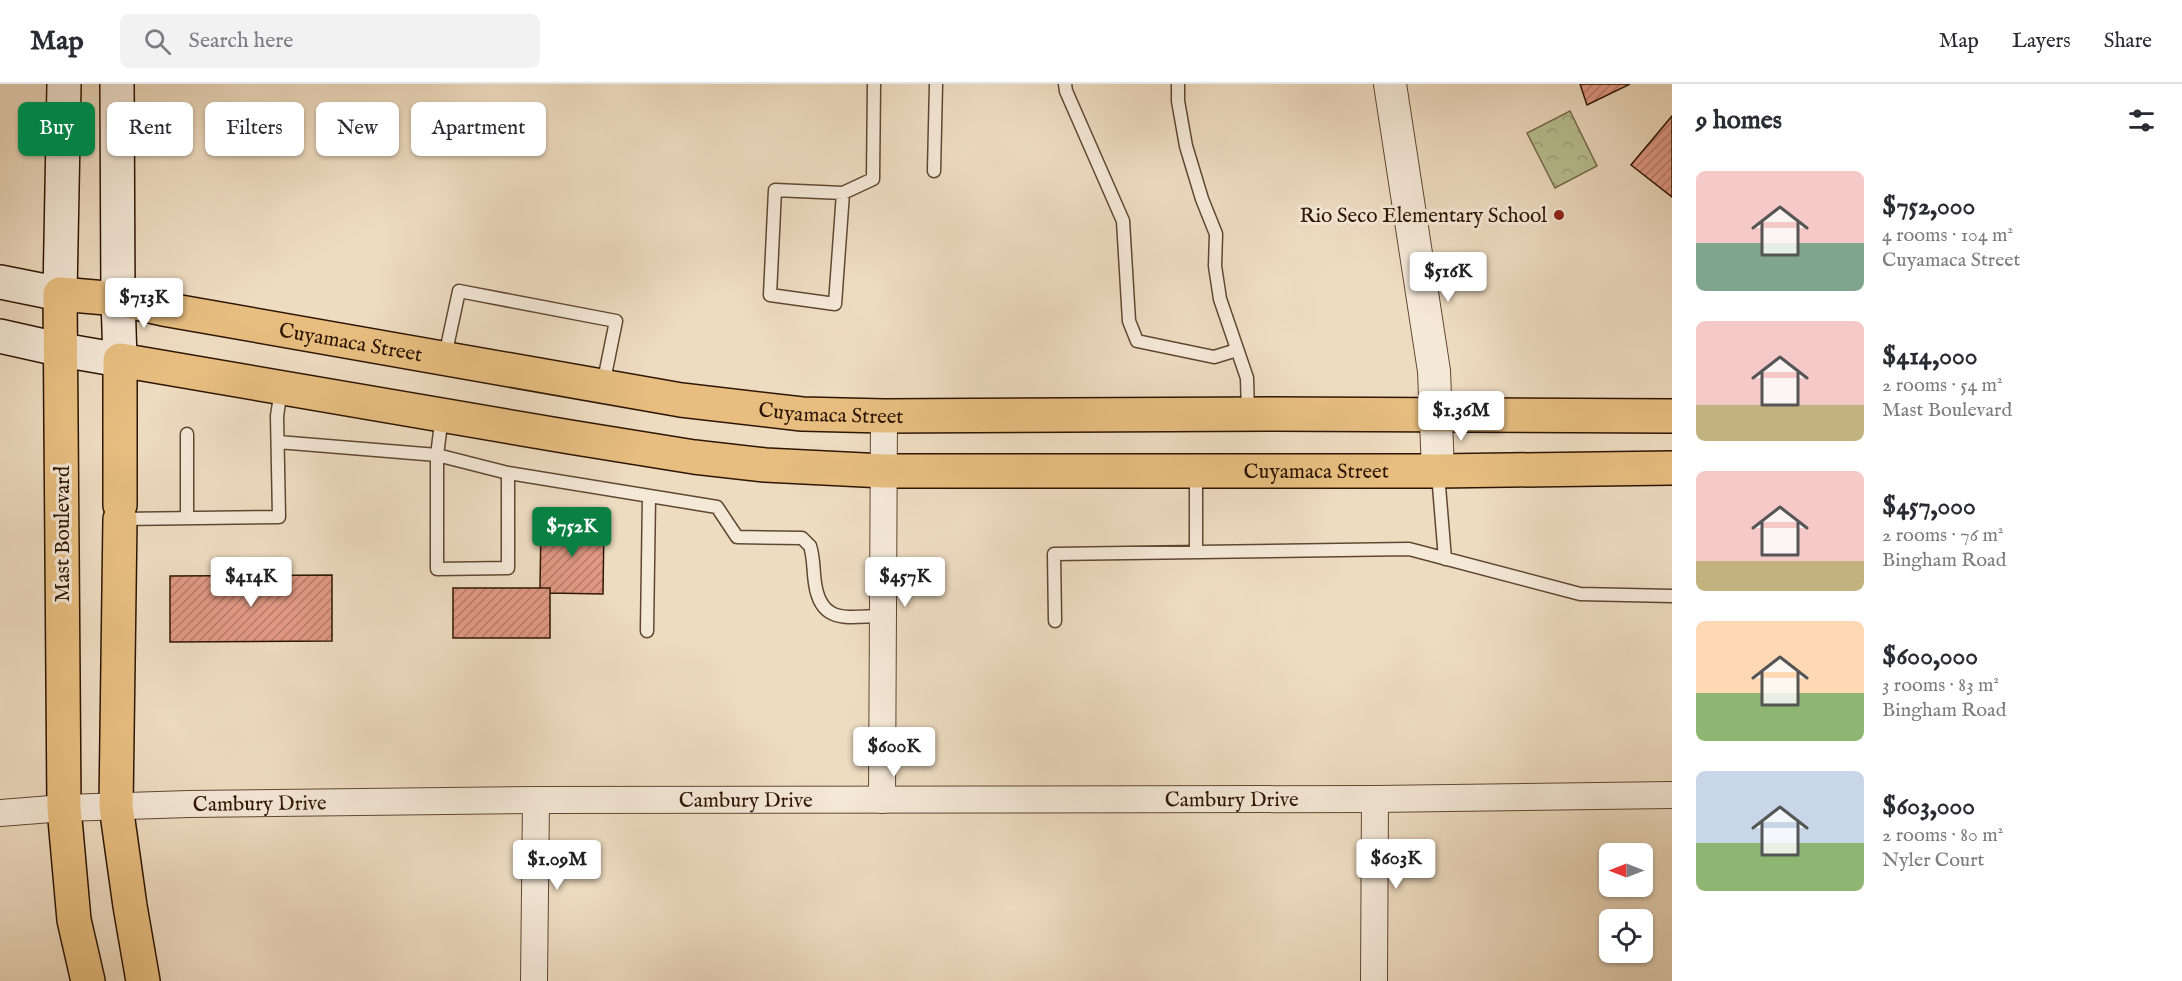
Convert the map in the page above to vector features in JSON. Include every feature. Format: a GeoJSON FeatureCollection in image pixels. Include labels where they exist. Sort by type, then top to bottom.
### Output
{"type":"FeatureCollection","features":[{"type":"Feature","properties":{"kind":"main road","name":"Mast Boulevard"},"geometry":{"type":"LineString","coordinates":[[64,84],[60,294],[64,808],[74,920],[88,981]]}},
{"type":"Feature","properties":{"kind":"main road"},"geometry":{"type":"LineString","coordinates":[[117,84],[120,512],[116,806],[143,981]]}},
{"type":"Feature","properties":{"kind":"main road","name":"Cuyamaca Street"},"geometry":{"type":"LineString","coordinates":[[0,282],[60,294],[118,299],[681,400],[802,414],[884,416],[1248,414],[1672,416]]}},
{"type":"Feature","properties":{"kind":"main road","name":"Cuyamaca Street"},"geometry":{"type":"LineString","coordinates":[[0,336],[62,350],[442,416],[694,457],[765,465],[884,471],[1438,471],[1672,468]]}},
{"type":"Feature","properties":{"kind":"street"},"geometry":{"type":"LineString","coordinates":[[1390,84],[1434,371],[1438,471]]}},
{"type":"Feature","properties":{"kind":"street"},"geometry":{"type":"LineString","coordinates":[[882,800],[884,416]]}},
{"type":"Feature","properties":{"kind":"street","name":"Cambury Drive"},"geometry":{"type":"LineString","coordinates":[[0,813],[116,806],[536,800],[1375,799],[1672,795]]}},
{"type":"Feature","properties":{"kind":"street"},"geometry":{"type":"LineString","coordinates":[[1374,981],[1375,799]]}},
{"type":"Feature","properties":{"kind":"street"},"geometry":{"type":"LineString","coordinates":[[534,981],[536,800]]}},
{"type":"Feature","properties":{"kind":"lane"},"geometry":{"type":"LineString","coordinates":[[843,193],[835,304],[770,295],[775,190],[843,193],[873,178],[874,84]]}},
{"type":"Feature","properties":{"kind":"lane"},"geometry":{"type":"LineString","coordinates":[[934,171],[936,84]]}},
{"type":"Feature","properties":{"kind":"lane"},"geometry":{"type":"LineString","coordinates":[[1065,84],[1066,91],[1123,221],[1129,321],[1137,341],[1214,357],[1237,350]]}},
{"type":"Feature","properties":{"kind":"lane"},"geometry":{"type":"LineString","coordinates":[[1178,84],[1178,101],[1186,146],[1202,199],[1216,234],[1215,266],[1220,299],[1247,378],[1248,414]]}},
{"type":"Feature","properties":{"kind":"lane"},"geometry":{"type":"LineString","coordinates":[[444,358],[459,291],[616,321],[603,386]]}},
{"type":"Feature","properties":{"kind":"lane"},"geometry":{"type":"LineString","coordinates":[[120,512],[187,518],[279,518],[278,416],[281,388]]}},
{"type":"Feature","properties":{"kind":"lane"},"geometry":{"type":"LineString","coordinates":[[442,416],[437,455],[437,569],[508,568],[508,473]]}},
{"type":"Feature","properties":{"kind":"lane"},"geometry":{"type":"LineString","coordinates":[[187,434],[187,518]]}},
{"type":"Feature","properties":{"kind":"lane"},"geometry":{"type":"LineString","coordinates":[[278,442],[437,455],[508,473],[717,507],[737,537],[802,538],[810,546],[817,591],[826,611],[837,615],[883,616]]}},
{"type":"Feature","properties":{"kind":"lane"},"geometry":{"type":"LineString","coordinates":[[1196,471],[1196,552]]}},
{"type":"Feature","properties":{"kind":"lane"},"geometry":{"type":"LineString","coordinates":[[1438,471],[1445,559]]}},
{"type":"Feature","properties":{"kind":"lane"},"geometry":{"type":"LineString","coordinates":[[647,632],[649,496]]}},
{"type":"Feature","properties":{"kind":"lane"},"geometry":{"type":"LineString","coordinates":[[1055,621],[1054,554],[1409,549],[1580,594],[1672,596]]}},
{"type":"Feature","properties":{"kind":"green space"},"geometry":{"type":"Polygon","coordinates":[[[1570,111],[1597,166],[1555,188],[1527,133],[1570,111]]]}},
{"type":"Feature","properties":{"kind":"building"},"geometry":{"type":"Polygon","coordinates":[[[1580,84],[1630,84],[1587,105],[1580,84]]]}},
{"type":"Feature","properties":{"kind":"building"},"geometry":{"type":"Polygon","coordinates":[[[1672,116],[1672,197],[1631,165],[1672,116]]]}},
{"type":"Feature","properties":{"kind":"building"},"geometry":{"type":"Polygon","coordinates":[[[541,522],[604,523],[603,594],[550,593],[550,588],[540,588],[541,522]]]}},
{"type":"Feature","properties":{"kind":"building"},"geometry":{"type":"Polygon","coordinates":[[[332,575],[332,641],[170,642],[170,576],[332,575]]]}},
{"type":"Feature","properties":{"kind":"building"},"geometry":{"type":"Polygon","coordinates":[[[453,588],[550,588],[550,638],[453,638],[453,588]]]}},
{"type":"Feature","properties":{"kind":"place","name":"Rio Seco Elementary School"},"geometry":{"type":"Point","coordinates":[1559,215]}}]}
